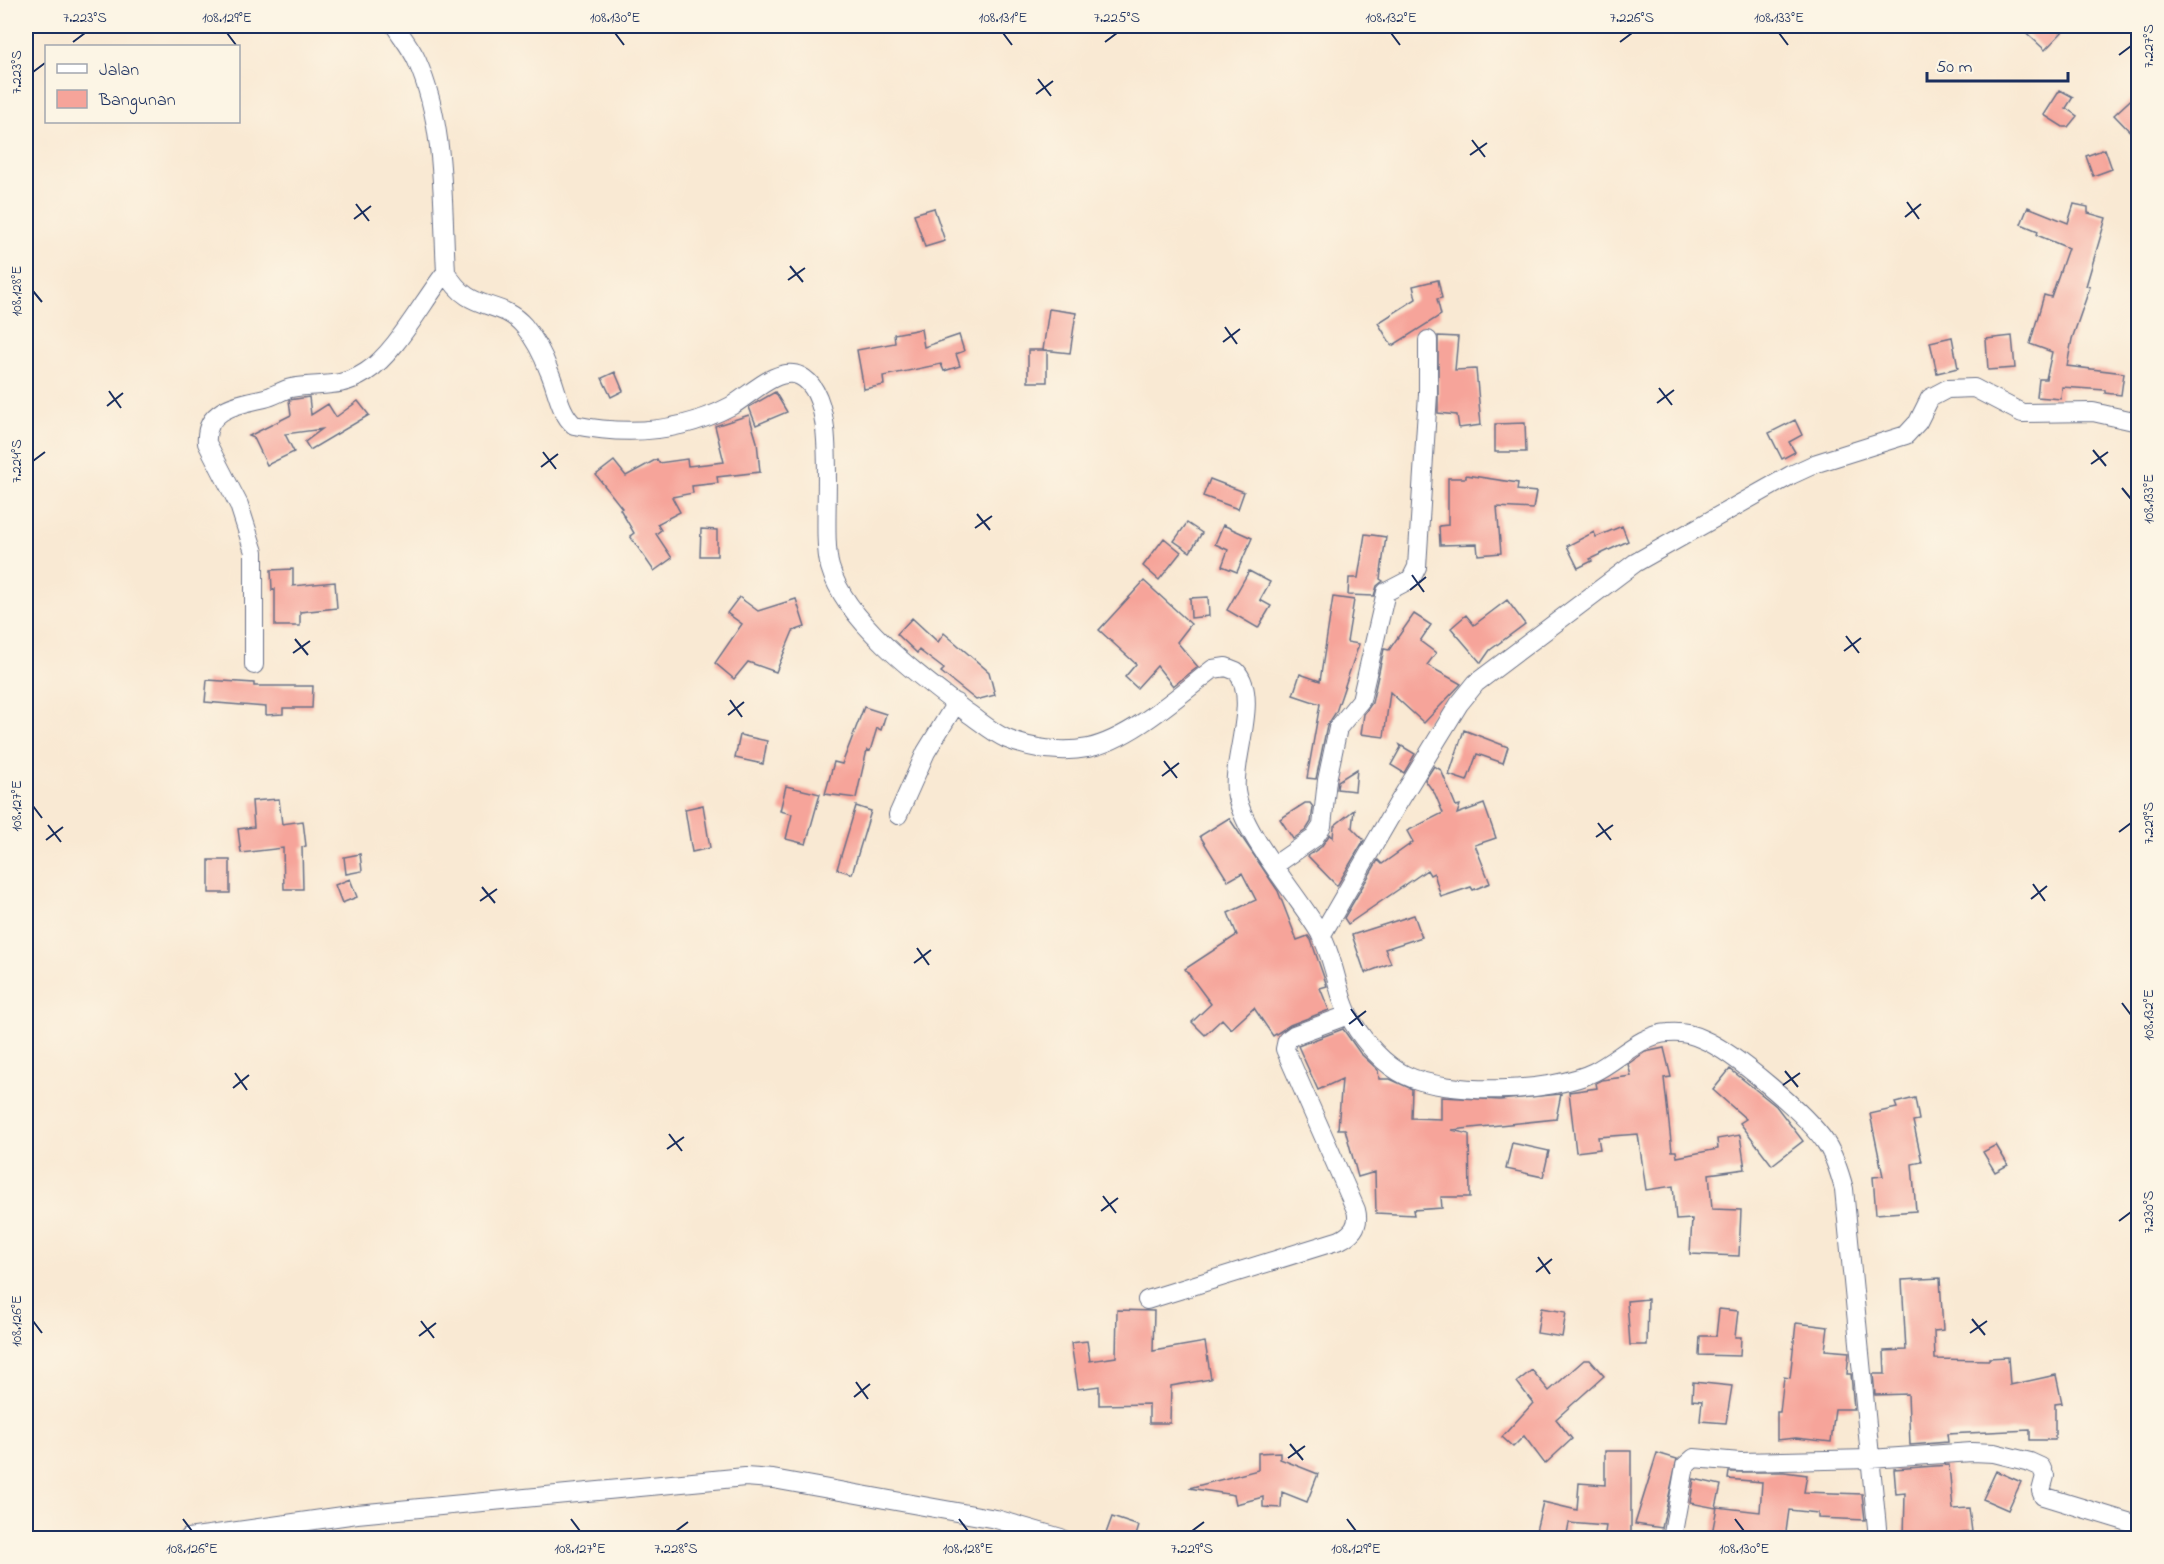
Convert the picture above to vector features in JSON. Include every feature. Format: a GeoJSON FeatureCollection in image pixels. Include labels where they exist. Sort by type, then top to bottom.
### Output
{"type":"FeatureCollection","features":[{"type":"Feature","properties":{"kind":"street"},"geometry":{"type":"LineString","coordinates":[[395,26],[417,60],[434,117],[438,141],[446,272],[456,290],[467,298],[510,315],[525,327],[550,371],[565,415],[574,425],[609,430],[682,427],[734,404],[774,378],[793,374],[804,378],[818,398],[826,430],[827,539],[834,577],[855,611],[901,658],[996,733],[1013,741],[1054,750],[1080,749],[1099,745],[1125,732],[1213,669],[1231,668],[1240,675],[1245,692],[1236,787],[1238,800],[1252,833],[1321,936],[1348,1015],[1359,1032],[1384,1060],[1402,1074],[1423,1082],[1490,1088],[1565,1083],[1593,1073],[1652,1037],[1668,1033],[1685,1034],[1708,1042],[1775,1093],[1826,1143],[1841,1177],[1878,1539]]}},
{"type":"Feature","properties":{"kind":"street"},"geometry":{"type":"LineString","coordinates":[[254,664],[254,552],[240,505],[207,443],[211,422],[222,411],[238,403],[266,398],[293,388],[340,383],[367,372],[382,359],[403,333],[446,272]]}},
{"type":"Feature","properties":{"kind":"street"},"geometry":{"type":"LineString","coordinates":[[1275,866],[1314,838],[1322,826],[1327,780],[1338,728],[1361,700],[1386,592],[1410,580],[1417,567],[1428,393],[1428,340]]}},
{"type":"Feature","properties":{"kind":"street"},"geometry":{"type":"LineString","coordinates":[[1321,936],[1397,805],[1459,704],[1476,683],[1635,564],[1791,475],[1817,463],[1906,435],[1918,422],[1928,400],[1942,390],[1974,388],[2022,413],[2093,412],[2139,422]]}},
{"type":"Feature","properties":{"kind":"street"},"geometry":{"type":"LineString","coordinates":[[898,815],[926,752],[956,703]]}},
{"type":"Feature","properties":{"kind":"street"},"geometry":{"type":"LineString","coordinates":[[1147,1300],[1340,1240],[1354,1229],[1358,1222],[1356,1210],[1285,1049],[1287,1040],[1294,1035],[1348,1015]]}},
{"type":"Feature","properties":{"kind":"street"},"geometry":{"type":"LineString","coordinates":[[1672,1539],[1685,1466],[1693,1458],[1740,1462],[1870,1459],[1972,1452],[2014,1458],[2041,1467],[2045,1476],[2041,1491],[2043,1496],[2139,1525]]}},
{"type":"Feature","properties":{"kind":"street"},"geometry":{"type":"LineString","coordinates":[[188,1539],[357,1514],[745,1477],[773,1479],[996,1519],[1061,1539]]}},
{"type":"Feature","properties":{"kind":"building"},"geometry":{"type":"Polygon","coordinates":[[[2019,26],[2068,26],[2045,50],[2019,26]]]}},
{"type":"Feature","properties":{"kind":"building"},"geometry":{"type":"Polygon","coordinates":[[[2060,90],[2073,97],[2066,108],[2077,116],[2068,127],[2063,127],[2044,115],[2060,90]]]}},
{"type":"Feature","properties":{"kind":"building"},"geometry":{"type":"Polygon","coordinates":[[[2139,92],[2139,141],[2114,115],[2139,92]]]}},
{"type":"Feature","properties":{"kind":"building"},"geometry":{"type":"Polygon","coordinates":[[[2105,149],[2112,169],[2093,176],[2086,156],[2105,149]]]}},
{"type":"Feature","properties":{"kind":"building"},"geometry":{"type":"Polygon","coordinates":[[[2074,204],[2088,207],[2088,213],[2106,218],[2086,286],[2090,287],[2072,339],[2067,366],[2124,373],[2121,395],[2105,393],[2105,390],[2062,387],[2061,399],[2037,397],[2039,379],[2046,379],[2052,352],[2030,344],[2044,295],[2051,297],[2068,248],[2037,235],[2038,231],[2021,224],[2028,207],[2068,223],[2074,204]]]}},
{"type":"Feature","properties":{"kind":"building"},"geometry":{"type":"Polygon","coordinates":[[[934,208],[945,241],[925,247],[914,214],[934,208]]]}},
{"type":"Feature","properties":{"kind":"building"},"geometry":{"type":"Polygon","coordinates":[[[1438,280],[1442,298],[1437,299],[1441,315],[1392,346],[1378,323],[1416,299],[1413,286],[1438,280]]]}},
{"type":"Feature","properties":{"kind":"building"},"geometry":{"type":"Polygon","coordinates":[[[1049,309],[1076,313],[1070,353],[1043,350],[1049,309]]]}},
{"type":"Feature","properties":{"kind":"building"},"geometry":{"type":"Polygon","coordinates":[[[921,329],[924,347],[959,335],[964,351],[956,354],[960,366],[944,371],[941,364],[883,376],[884,385],[864,389],[857,350],[895,343],[894,334],[921,329]]]}},
{"type":"Feature","properties":{"kind":"building"},"geometry":{"type":"Polygon","coordinates":[[[1438,336],[1458,337],[1455,370],[1476,369],[1481,425],[1459,428],[1457,415],[1438,413],[1438,336]]]}},
{"type":"Feature","properties":{"kind":"building"},"geometry":{"type":"Polygon","coordinates":[[[2012,336],[2015,368],[1988,370],[1986,339],[2012,336]]]}},
{"type":"Feature","properties":{"kind":"building"},"geometry":{"type":"Polygon","coordinates":[[[1952,337],[1958,368],[1937,373],[1930,342],[1952,337]]]}},
{"type":"Feature","properties":{"kind":"building"},"geometry":{"type":"Polygon","coordinates":[[[1028,350],[1047,350],[1047,382],[1028,382],[1028,350]]]}},
{"type":"Feature","properties":{"kind":"building"},"geometry":{"type":"Polygon","coordinates":[[[615,372],[623,391],[611,397],[602,378],[615,372]]]}},
{"type":"Feature","properties":{"kind":"building"},"geometry":{"type":"Polygon","coordinates":[[[775,392],[787,412],[756,425],[749,407],[775,392]]]}},
{"type":"Feature","properties":{"kind":"building"},"geometry":{"type":"Polygon","coordinates":[[[309,397],[311,415],[328,404],[336,417],[358,401],[369,415],[310,450],[305,442],[322,429],[285,434],[294,452],[267,465],[254,438],[249,436],[291,415],[289,400],[309,397]]]}},
{"type":"Feature","properties":{"kind":"building"},"geometry":{"type":"Polygon","coordinates":[[[749,415],[757,442],[760,472],[717,477],[718,483],[692,486],[693,493],[672,497],[680,512],[657,524],[661,530],[656,534],[672,558],[654,571],[630,536],[634,533],[620,509],[622,508],[596,475],[614,461],[626,476],[657,459],[659,463],[687,459],[688,466],[724,462],[715,426],[749,415]]]}},
{"type":"Feature","properties":{"kind":"building"},"geometry":{"type":"Polygon","coordinates":[[[1795,420],[1802,435],[1789,442],[1795,452],[1782,459],[1769,433],[1795,420]]]}},
{"type":"Feature","properties":{"kind":"building"},"geometry":{"type":"Polygon","coordinates":[[[1525,423],[1526,452],[1495,452],[1495,424],[1525,423]]]}},
{"type":"Feature","properties":{"kind":"building"},"geometry":{"type":"Polygon","coordinates":[[[1466,475],[1518,483],[1517,490],[1536,492],[1533,509],[1497,507],[1501,553],[1478,555],[1477,544],[1440,545],[1439,526],[1448,525],[1448,478],[1466,478],[1466,475]]]}},
{"type":"Feature","properties":{"kind":"building"},"geometry":{"type":"Polygon","coordinates":[[[1210,479],[1244,492],[1238,509],[1203,496],[1210,479]]]}},
{"type":"Feature","properties":{"kind":"building"},"geometry":{"type":"Polygon","coordinates":[[[1187,523],[1202,533],[1190,552],[1174,541],[1187,523]]]}},
{"type":"Feature","properties":{"kind":"building"},"geometry":{"type":"Polygon","coordinates":[[[1223,525],[1252,538],[1237,572],[1222,566],[1228,550],[1215,544],[1223,525]]]}},
{"type":"Feature","properties":{"kind":"building"},"geometry":{"type":"Polygon","coordinates":[[[1622,526],[1628,541],[1590,559],[1592,561],[1578,568],[1567,546],[1594,532],[1596,537],[1622,526]]]}},
{"type":"Feature","properties":{"kind":"building"},"geometry":{"type":"Polygon","coordinates":[[[701,529],[717,530],[717,556],[700,556],[701,529]]]}},
{"type":"Feature","properties":{"kind":"building"},"geometry":{"type":"Polygon","coordinates":[[[1365,534],[1386,537],[1380,579],[1383,581],[1377,586],[1374,596],[1348,595],[1349,578],[1358,578],[1365,534]]]}},
{"type":"Feature","properties":{"kind":"building"},"geometry":{"type":"Polygon","coordinates":[[[1164,538],[1181,552],[1159,580],[1143,566],[1164,538]]]}},
{"type":"Feature","properties":{"kind":"building"},"geometry":{"type":"Polygon","coordinates":[[[293,569],[293,586],[335,582],[337,608],[300,612],[300,626],[275,626],[275,589],[272,590],[271,570],[293,569]]]}},
{"type":"Feature","properties":{"kind":"building"},"geometry":{"type":"Polygon","coordinates":[[[1249,571],[1270,582],[1260,600],[1271,606],[1258,628],[1227,610],[1249,571]]]}},
{"type":"Feature","properties":{"kind":"building"},"geometry":{"type":"Polygon","coordinates":[[[1144,581],[1191,624],[1177,642],[1198,667],[1173,686],[1157,666],[1137,688],[1125,677],[1136,664],[1099,630],[1144,581]]]}},
{"type":"Feature","properties":{"kind":"building"},"geometry":{"type":"Polygon","coordinates":[[[739,597],[758,611],[796,599],[805,627],[793,631],[776,672],[748,662],[734,679],[715,663],[742,624],[727,613],[739,597]]]}},
{"type":"Feature","properties":{"kind":"building"},"geometry":{"type":"Polygon","coordinates":[[[1208,597],[1209,616],[1191,618],[1190,598],[1208,597]]]}},
{"type":"Feature","properties":{"kind":"building"},"geometry":{"type":"Polygon","coordinates":[[[1333,597],[1354,600],[1347,642],[1359,644],[1336,712],[1327,726],[1316,779],[1307,778],[1320,704],[1293,695],[1300,674],[1320,681],[1333,597]]]}},
{"type":"Feature","properties":{"kind":"building"},"geometry":{"type":"Polygon","coordinates":[[[1507,600],[1525,624],[1490,650],[1481,663],[1451,628],[1466,615],[1474,625],[1507,600]]]}},
{"type":"Feature","properties":{"kind":"building"},"geometry":{"type":"Polygon","coordinates":[[[1414,614],[1431,625],[1420,641],[1436,653],[1427,665],[1461,684],[1424,723],[1390,692],[1384,737],[1361,734],[1364,714],[1372,703],[1384,649],[1389,650],[1414,614]]]}},
{"type":"Feature","properties":{"kind":"building"},"geometry":{"type":"Polygon","coordinates":[[[912,618],[938,642],[944,633],[989,672],[995,695],[976,700],[941,672],[944,669],[919,650],[917,653],[897,634],[912,618]]]}},
{"type":"Feature","properties":{"kind":"building"},"geometry":{"type":"Polygon","coordinates":[[[207,680],[254,683],[254,686],[313,686],[312,708],[283,708],[283,714],[266,715],[266,707],[205,702],[207,680]]]}},
{"type":"Feature","properties":{"kind":"building"},"geometry":{"type":"Polygon","coordinates":[[[864,707],[886,714],[881,730],[877,728],[870,751],[867,750],[856,798],[825,794],[834,762],[842,764],[864,707]]]}},
{"type":"Feature","properties":{"kind":"building"},"geometry":{"type":"Polygon","coordinates":[[[1464,730],[1508,747],[1503,763],[1477,754],[1467,781],[1449,775],[1464,730]]]}},
{"type":"Feature","properties":{"kind":"building"},"geometry":{"type":"Polygon","coordinates":[[[740,735],[767,741],[763,764],[735,758],[740,735]]]}},
{"type":"Feature","properties":{"kind":"building"},"geometry":{"type":"Polygon","coordinates":[[[1400,745],[1415,754],[1404,773],[1391,765],[1400,745]]]}},
{"type":"Feature","properties":{"kind":"building"},"geometry":{"type":"Polygon","coordinates":[[[1434,766],[1441,770],[1456,806],[1460,805],[1457,814],[1484,804],[1496,838],[1475,845],[1490,883],[1473,890],[1471,887],[1441,897],[1434,873],[1430,875],[1427,870],[1348,924],[1344,918],[1378,860],[1382,864],[1413,842],[1407,831],[1443,813],[1435,794],[1425,780],[1434,766]]]}},
{"type":"Feature","properties":{"kind":"building"},"geometry":{"type":"Polygon","coordinates":[[[1357,769],[1355,791],[1337,789],[1338,781],[1357,769]]]}},
{"type":"Feature","properties":{"kind":"building"},"geometry":{"type":"Polygon","coordinates":[[[786,786],[820,794],[806,844],[786,839],[792,814],[780,811],[786,786]]]}},
{"type":"Feature","properties":{"kind":"building"},"geometry":{"type":"Polygon","coordinates":[[[279,799],[282,824],[303,821],[306,846],[302,847],[303,889],[284,889],[283,848],[241,853],[238,829],[254,827],[252,801],[279,799]]]}},
{"type":"Feature","properties":{"kind":"building"},"geometry":{"type":"Polygon","coordinates":[[[1305,803],[1310,803],[1313,807],[1311,822],[1306,830],[1293,839],[1280,819],[1305,803]]]}},
{"type":"Feature","properties":{"kind":"building"},"geometry":{"type":"Polygon","coordinates":[[[703,805],[710,848],[692,852],[685,809],[703,805]]]}},
{"type":"Feature","properties":{"kind":"building"},"geometry":{"type":"Polygon","coordinates":[[[856,806],[871,811],[852,874],[837,869],[856,806]]]}},
{"type":"Feature","properties":{"kind":"building"},"geometry":{"type":"Polygon","coordinates":[[[1354,810],[1352,828],[1364,840],[1337,886],[1308,856],[1321,847],[1330,834],[1333,838],[1334,826],[1354,810]]]}},
{"type":"Feature","properties":{"kind":"building"},"geometry":{"type":"Polygon","coordinates":[[[1229,818],[1278,891],[1297,940],[1308,936],[1311,940],[1327,986],[1320,988],[1329,1010],[1290,1025],[1273,1036],[1254,1008],[1231,1029],[1222,1019],[1205,1035],[1192,1022],[1211,1004],[1185,969],[1237,935],[1228,913],[1256,900],[1242,873],[1228,881],[1200,836],[1229,818]]]}},
{"type":"Feature","properties":{"kind":"building"},"geometry":{"type":"Polygon","coordinates":[[[360,854],[362,871],[346,874],[344,857],[360,854]]]}},
{"type":"Feature","properties":{"kind":"building"},"geometry":{"type":"Polygon","coordinates":[[[209,860],[230,860],[230,893],[209,893],[209,860]]]}},
{"type":"Feature","properties":{"kind":"building"},"geometry":{"type":"Polygon","coordinates":[[[350,879],[357,897],[342,903],[335,885],[350,879]]]}},
{"type":"Feature","properties":{"kind":"building"},"geometry":{"type":"Polygon","coordinates":[[[1414,915],[1422,937],[1385,949],[1391,963],[1365,973],[1352,935],[1414,915]]]}},
{"type":"Feature","properties":{"kind":"building"},"geometry":{"type":"Polygon","coordinates":[[[1343,1029],[1360,1053],[1378,1070],[1379,1079],[1390,1079],[1412,1089],[1411,1118],[1441,1119],[1441,1097],[1500,1100],[1561,1094],[1556,1119],[1452,1130],[1469,1134],[1470,1197],[1441,1197],[1442,1208],[1413,1210],[1414,1215],[1376,1213],[1375,1172],[1358,1177],[1345,1129],[1338,1129],[1342,1079],[1318,1090],[1298,1046],[1343,1029]]]}},
{"type":"Feature","properties":{"kind":"building"},"geometry":{"type":"Polygon","coordinates":[[[1664,1048],[1671,1077],[1664,1078],[1672,1151],[1676,1151],[1677,1157],[1718,1149],[1717,1139],[1740,1135],[1745,1169],[1709,1174],[1712,1209],[1741,1210],[1739,1256],[1690,1254],[1692,1219],[1676,1220],[1673,1186],[1646,1190],[1638,1134],[1598,1137],[1600,1149],[1576,1152],[1569,1092],[1597,1088],[1596,1083],[1602,1080],[1631,1076],[1628,1064],[1645,1052],[1664,1048]]]}},
{"type":"Feature","properties":{"kind":"building"},"geometry":{"type":"Polygon","coordinates":[[[1730,1069],[1776,1106],[1803,1141],[1772,1165],[1740,1123],[1746,1119],[1713,1090],[1730,1069]]]}},
{"type":"Feature","properties":{"kind":"building"},"geometry":{"type":"Polygon","coordinates":[[[1915,1098],[1919,1120],[1913,1121],[1922,1162],[1912,1164],[1916,1211],[1876,1214],[1873,1177],[1883,1176],[1870,1114],[1897,1108],[1895,1103],[1915,1098]]]}},
{"type":"Feature","properties":{"kind":"building"},"geometry":{"type":"Polygon","coordinates":[[[1512,1143],[1549,1151],[1543,1177],[1506,1169],[1512,1143]]]}},
{"type":"Feature","properties":{"kind":"building"},"geometry":{"type":"Polygon","coordinates":[[[1996,1145],[2008,1165],[1995,1172],[1983,1152],[1996,1145]]]}},
{"type":"Feature","properties":{"kind":"building"},"geometry":{"type":"Polygon","coordinates":[[[1940,1278],[1943,1330],[1934,1331],[1935,1359],[1989,1360],[1989,1358],[2008,1357],[2010,1385],[2056,1375],[2062,1403],[2055,1404],[2055,1440],[2030,1440],[2030,1430],[1947,1434],[1948,1442],[1910,1445],[1908,1394],[1875,1395],[1873,1374],[1885,1374],[1884,1351],[1906,1350],[1902,1280],[1940,1278]]]}},
{"type":"Feature","properties":{"kind":"building"},"geometry":{"type":"Polygon","coordinates":[[[1648,1299],[1647,1345],[1630,1345],[1627,1301],[1648,1299]]]}},
{"type":"Feature","properties":{"kind":"building"},"geometry":{"type":"Polygon","coordinates":[[[1541,1308],[1566,1312],[1562,1337],[1537,1333],[1541,1308]]]}},
{"type":"Feature","properties":{"kind":"building"},"geometry":{"type":"Polygon","coordinates":[[[1719,1309],[1738,1311],[1735,1337],[1741,1337],[1740,1356],[1699,1355],[1700,1336],[1716,1336],[1719,1309]]]}},
{"type":"Feature","properties":{"kind":"building"},"geometry":{"type":"Polygon","coordinates":[[[1117,1310],[1154,1311],[1153,1351],[1205,1342],[1211,1379],[1171,1386],[1170,1423],[1149,1423],[1149,1404],[1099,1405],[1099,1386],[1078,1389],[1071,1343],[1087,1341],[1090,1361],[1116,1357],[1117,1310]]]}},
{"type":"Feature","properties":{"kind":"building"},"geometry":{"type":"Polygon","coordinates":[[[1796,1323],[1828,1327],[1825,1350],[1849,1352],[1847,1374],[1851,1374],[1854,1409],[1835,1409],[1831,1442],[1796,1438],[1777,1440],[1777,1412],[1780,1412],[1784,1377],[1790,1378],[1796,1323]]]}},
{"type":"Feature","properties":{"kind":"building"},"geometry":{"type":"Polygon","coordinates":[[[1584,1360],[1590,1360],[1604,1376],[1556,1419],[1572,1439],[1545,1464],[1524,1436],[1513,1447],[1502,1437],[1533,1403],[1517,1382],[1532,1370],[1549,1391],[1584,1360]]]}},
{"type":"Feature","properties":{"kind":"building"},"geometry":{"type":"Polygon","coordinates":[[[1693,1382],[1732,1386],[1726,1423],[1700,1421],[1702,1401],[1692,1400],[1693,1382]]]}},
{"type":"Feature","properties":{"kind":"building"},"geometry":{"type":"Polygon","coordinates":[[[1605,1451],[1631,1451],[1631,1539],[1604,1539],[1606,1526],[1569,1523],[1566,1539],[1534,1539],[1543,1502],[1577,1510],[1579,1483],[1605,1485],[1605,1451]]]}},
{"type":"Feature","properties":{"kind":"building"},"geometry":{"type":"Polygon","coordinates":[[[1280,1452],[1280,1459],[1318,1474],[1307,1502],[1282,1492],[1281,1508],[1263,1507],[1263,1497],[1236,1504],[1234,1495],[1189,1488],[1258,1470],[1258,1453],[1280,1452]]]}},
{"type":"Feature","properties":{"kind":"building"},"geometry":{"type":"Polygon","coordinates":[[[1657,1453],[1677,1459],[1662,1528],[1635,1524],[1657,1453]]]}},
{"type":"Feature","properties":{"kind":"building"},"geometry":{"type":"Polygon","coordinates":[[[1949,1465],[1953,1509],[1969,1508],[1972,1532],[1930,1536],[1930,1539],[1904,1539],[1905,1493],[1896,1494],[1894,1469],[1949,1465]]]}},
{"type":"Feature","properties":{"kind":"building"},"geometry":{"type":"Polygon","coordinates":[[[1996,1471],[2021,1482],[2008,1510],[1983,1499],[1996,1471]]]}},
{"type":"Feature","properties":{"kind":"building"},"geometry":{"type":"Polygon","coordinates":[[[1729,1472],[1784,1472],[1807,1475],[1804,1492],[1862,1494],[1865,1520],[1818,1518],[1818,1513],[1789,1510],[1785,1539],[1711,1539],[1717,1507],[1760,1512],[1762,1482],[1728,1479],[1729,1472]]]}},
{"type":"Feature","properties":{"kind":"building"},"geometry":{"type":"Polygon","coordinates":[[[1694,1479],[1721,1485],[1716,1508],[1690,1503],[1694,1479]]]}},
{"type":"Feature","properties":{"kind":"building"},"geometry":{"type":"Polygon","coordinates":[[[1112,1517],[1139,1526],[1135,1539],[1105,1536],[1112,1517]]]}}]}
